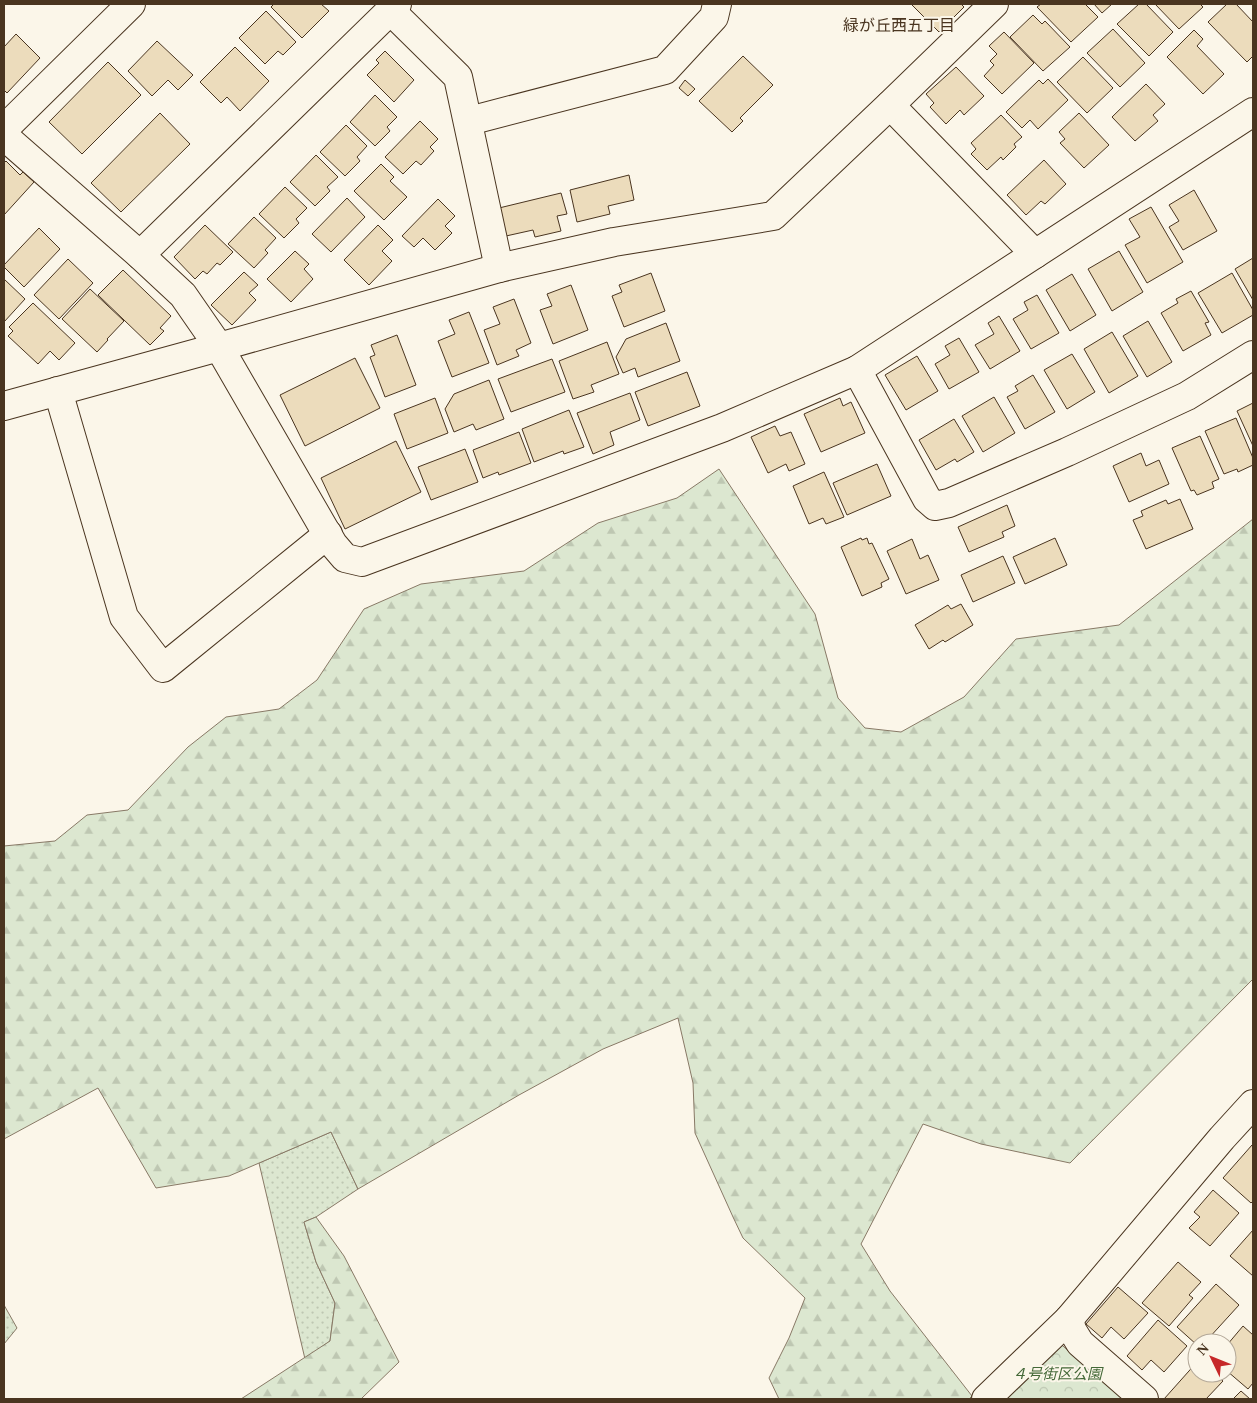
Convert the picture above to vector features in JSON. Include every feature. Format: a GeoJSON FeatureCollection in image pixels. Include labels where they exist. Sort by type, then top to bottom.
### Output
{"type":"FeatureCollection","features":[{"type":"Feature","properties":{"kind":"street"},"geometry":{"type":"LineString","coordinates":[[4,129],[131,4]]}},
{"type":"Feature","properties":{"kind":"street"},"geometry":{"type":"LineString","coordinates":[[468,121],[665,70],[714,17],[717,4]]}},
{"type":"Feature","properties":{"kind":"street"},"geometry":{"type":"LineString","coordinates":[[4,406],[499,268],[614,242],[773,216],[994,4]]}},
{"type":"Feature","properties":{"kind":"street"},"geometry":{"type":"LineString","coordinates":[[140,255],[394,7],[458,77],[499,268]]}},
{"type":"Feature","properties":{"kind":"street"},"geometry":{"type":"LineString","coordinates":[[890,105],[1035,254]]}},
{"type":"Feature","properties":{"kind":"street"},"geometry":{"type":"LineString","coordinates":[[4,136],[183,295],[219,347],[333,544],[345,558],[362,562],[722,428],[857,370],[1253,112]]}},
{"type":"Feature","properties":{"kind":"street"},"geometry":{"type":"LineString","coordinates":[[857,370],[927,499],[936,506],[949,503],[1067,452],[1187,396],[1253,355]]}},
{"type":"Feature","properties":{"kind":"street"},"geometry":{"type":"LineString","coordinates":[[58,391],[124,616],[163,668],[328,534]]}},
{"type":"Feature","properties":{"kind":"street"},"geometry":{"type":"LineString","coordinates":[[986,1399],[1069,1319],[1253,1104]]}},
{"type":"Feature","properties":{"kind":"street"},"geometry":{"type":"LineString","coordinates":[[1069,1319],[1072,1330],[1080,1343],[1144,1399]]}},
{"type":"Feature","properties":{"kind":"green space"},"geometry":{"type":"Polygon","coordinates":[[[719,469],[815,614],[838,698],[865,728],[901,732],[964,697],[1016,639],[1119,625],[1253,519],[1253,979],[1070,1163],[981,1144],[923,1124],[861,1244],[890,1291],[972,1396],[969,1399],[779,1399],[769,1378],[789,1338],[805,1298],[743,1238],[733,1217],[695,1133],[693,1083],[678,1018],[603,1049],[519,1095],[358,1189],[331,1132],[229,1176],[156,1188],[98,1088],[4,1139],[4,846],[55,841],[87,815],[128,810],[188,747],[226,717],[279,709],[317,680],[364,609],[421,584],[524,571],[598,523],[677,498],[719,469]]]}},
{"type":"Feature","properties":{"kind":"green space"},"geometry":{"type":"Polygon","coordinates":[[[331,1132],[358,1189],[316,1217],[304,1222],[316,1262],[335,1303],[330,1341],[305,1359],[259,1163],[331,1132]]]}},
{"type":"Feature","properties":{"kind":"green space"},"geometry":{"type":"Polygon","coordinates":[[[316,1217],[344,1256],[399,1362],[361,1399],[241,1399],[330,1341],[335,1303],[316,1262],[304,1222],[316,1217]]]}},
{"type":"Feature","properties":{"kind":"green space"},"geometry":{"type":"Polygon","coordinates":[[[4,1305],[17,1328],[4,1344],[4,1305]]]}},
{"type":"Feature","properties":{"kind":"green space","name":"４号街区公園"},"geometry":{"type":"Polygon","coordinates":[[[1055,1339],[1123,1399],[997,1399],[1055,1339]]]}},
{"type":"Feature","properties":{"kind":"building"},"geometry":{"type":"Polygon","coordinates":[[[274,4],[321,4],[329,11],[302,38],[271,7],[274,4]]]}},
{"type":"Feature","properties":{"kind":"building"},"geometry":{"type":"Polygon","coordinates":[[[911,4],[961,4],[964,7],[939,32],[911,4]]]}},
{"type":"Feature","properties":{"kind":"building"},"geometry":{"type":"Polygon","coordinates":[[[1041,4],[1085,4],[1098,17],[1071,42],[1037,7],[1041,4]]]}},
{"type":"Feature","properties":{"kind":"building"},"geometry":{"type":"Polygon","coordinates":[[[1094,4],[1112,4],[1102,13],[1094,4]]]}},
{"type":"Feature","properties":{"kind":"building"},"geometry":{"type":"Polygon","coordinates":[[[1139,4],[1146,4],[1173,32],[1149,56],[1117,24],[1139,4]]]}},
{"type":"Feature","properties":{"kind":"building"},"geometry":{"type":"Polygon","coordinates":[[[1155,4],[1200,4],[1203,7],[1179,29],[1155,4]]]}},
{"type":"Feature","properties":{"kind":"building"},"geometry":{"type":"Polygon","coordinates":[[[1227,4],[1236,4],[1253,22],[1253,56],[1247,62],[1208,22],[1227,4]]]}},
{"type":"Feature","properties":{"kind":"building"},"geometry":{"type":"Polygon","coordinates":[[[266,11],[296,42],[283,55],[278,51],[265,64],[239,38],[266,11]]]}},
{"type":"Feature","properties":{"kind":"building"},"geometry":{"type":"Polygon","coordinates":[[[1033,15],[1042,24],[1045,21],[1070,47],[1043,71],[1010,37],[1033,15]]]}},
{"type":"Feature","properties":{"kind":"building"},"geometry":{"type":"Polygon","coordinates":[[[1113,29],[1145,63],[1120,87],[1087,53],[1113,29]]]}},
{"type":"Feature","properties":{"kind":"building"},"geometry":{"type":"Polygon","coordinates":[[[1194,30],[1203,39],[1197,46],[1224,74],[1203,94],[1167,57],[1194,30]]]}},
{"type":"Feature","properties":{"kind":"building"},"geometry":{"type":"Polygon","coordinates":[[[1004,32],[1034,63],[1002,94],[984,76],[994,65],[990,61],[997,54],[989,46],[1004,32]]]}},
{"type":"Feature","properties":{"kind":"building"},"geometry":{"type":"Polygon","coordinates":[[[16,34],[40,58],[7,93],[4,90],[4,47],[16,34]]]}},
{"type":"Feature","properties":{"kind":"building"},"geometry":{"type":"Polygon","coordinates":[[[157,41],[193,75],[178,90],[168,80],[152,96],[128,71],[157,41]]]}},
{"type":"Feature","properties":{"kind":"building"},"geometry":{"type":"Polygon","coordinates":[[[235,47],[269,81],[240,111],[227,97],[221,103],[200,82],[235,47]]]}},
{"type":"Feature","properties":{"kind":"building"},"geometry":{"type":"Polygon","coordinates":[[[385,51],[414,80],[394,102],[367,75],[379,63],[376,60],[385,51]]]}},
{"type":"Feature","properties":{"kind":"building"},"geometry":{"type":"Polygon","coordinates":[[[743,56],[773,85],[740,118],[743,121],[732,132],[699,101],[743,56]]]}},
{"type":"Feature","properties":{"kind":"building"},"geometry":{"type":"Polygon","coordinates":[[[1083,57],[1113,88],[1087,113],[1057,82],[1083,57]]]}},
{"type":"Feature","properties":{"kind":"building"},"geometry":{"type":"Polygon","coordinates":[[[108,62],[141,95],[82,154],[49,122],[108,62]]]}},
{"type":"Feature","properties":{"kind":"building"},"geometry":{"type":"Polygon","coordinates":[[[956,67],[984,96],[964,115],[960,110],[946,124],[930,107],[934,103],[926,94],[956,67]]]}},
{"type":"Feature","properties":{"kind":"building"},"geometry":{"type":"Polygon","coordinates":[[[1048,79],[1068,100],[1038,129],[1030,120],[1022,128],[1006,112],[1039,80],[1043,84],[1048,79]]]}},
{"type":"Feature","properties":{"kind":"building"},"geometry":{"type":"Polygon","coordinates":[[[685,80],[695,89],[688,96],[679,88],[685,80]]]}},
{"type":"Feature","properties":{"kind":"building"},"geometry":{"type":"Polygon","coordinates":[[[1146,84],[1165,104],[1153,115],[1158,121],[1135,141],[1112,117],[1146,84]]]}},
{"type":"Feature","properties":{"kind":"building"},"geometry":{"type":"Polygon","coordinates":[[[375,95],[397,117],[387,127],[390,131],[375,146],[350,122],[375,95]]]}},
{"type":"Feature","properties":{"kind":"building"},"geometry":{"type":"Polygon","coordinates":[[[160,113],[190,144],[121,212],[91,183],[160,113]]]}},
{"type":"Feature","properties":{"kind":"building"},"geometry":{"type":"Polygon","coordinates":[[[1079,113],[1109,145],[1084,168],[1060,143],[1065,139],[1059,132],[1079,113]]]}},
{"type":"Feature","properties":{"kind":"building"},"geometry":{"type":"Polygon","coordinates":[[[1001,115],[1022,137],[1014,144],[1016,147],[1003,160],[1001,157],[987,170],[971,154],[976,149],[971,143],[1001,115]]]}},
{"type":"Feature","properties":{"kind":"building"},"geometry":{"type":"Polygon","coordinates":[[[420,121],[438,139],[430,147],[434,151],[421,165],[416,161],[403,174],[385,157],[420,121]]]}},
{"type":"Feature","properties":{"kind":"building"},"geometry":{"type":"Polygon","coordinates":[[[346,125],[367,146],[357,157],[360,161],[345,176],[320,152],[346,125]]]}},
{"type":"Feature","properties":{"kind":"building"},"geometry":{"type":"Polygon","coordinates":[[[316,155],[338,177],[327,187],[330,191],[315,206],[290,182],[316,155]]]}},
{"type":"Feature","properties":{"kind":"building"},"geometry":{"type":"Polygon","coordinates":[[[1044,160],[1066,184],[1045,204],[1041,201],[1026,215],[1007,195],[1044,160]]]}},
{"type":"Feature","properties":{"kind":"building"},"geometry":{"type":"Polygon","coordinates":[[[6,161],[20,175],[23,172],[34,182],[4,215],[4,163],[6,161]]]}},
{"type":"Feature","properties":{"kind":"building"},"geometry":{"type":"Polygon","coordinates":[[[381,164],[394,177],[390,181],[407,197],[384,220],[354,191],[381,164]]]}},
{"type":"Feature","properties":{"kind":"building"},"geometry":{"type":"Polygon","coordinates":[[[629,175],[634,200],[608,206],[610,214],[577,222],[570,190],[629,175]]]}},
{"type":"Feature","properties":{"kind":"building"},"geometry":{"type":"Polygon","coordinates":[[[285,187],[307,208],[296,219],[299,223],[284,238],[259,214],[285,187]]]}},
{"type":"Feature","properties":{"kind":"building"},"geometry":{"type":"Polygon","coordinates":[[[1194,190],[1217,231],[1183,250],[1169,227],[1179,221],[1169,205],[1194,190]]]}},
{"type":"Feature","properties":{"kind":"building"},"geometry":{"type":"Polygon","coordinates":[[[561,193],[567,214],[557,216],[561,231],[535,237],[533,230],[506,236],[499,208],[561,193]]]}},
{"type":"Feature","properties":{"kind":"building"},"geometry":{"type":"Polygon","coordinates":[[[347,198],[365,217],[331,252],[312,234],[347,198]]]}},
{"type":"Feature","properties":{"kind":"building"},"geometry":{"type":"Polygon","coordinates":[[[438,199],[455,216],[445,226],[452,233],[435,250],[423,238],[414,247],[402,236],[438,199]]]}},
{"type":"Feature","properties":{"kind":"building"},"geometry":{"type":"Polygon","coordinates":[[[1151,207],[1183,262],[1147,283],[1125,245],[1140,237],[1129,219],[1151,207]]]}},
{"type":"Feature","properties":{"kind":"building"},"geometry":{"type":"Polygon","coordinates":[[[254,217],[276,238],[265,250],[268,253],[254,268],[228,244],[254,217]]]}},
{"type":"Feature","properties":{"kind":"building"},"geometry":{"type":"Polygon","coordinates":[[[205,225],[233,252],[220,265],[217,263],[207,274],[203,271],[195,279],[174,257],[205,225]]]}},
{"type":"Feature","properties":{"kind":"building"},"geometry":{"type":"Polygon","coordinates":[[[378,225],[393,240],[382,251],[392,261],[369,285],[344,260],[378,225]]]}},
{"type":"Feature","properties":{"kind":"building"},"geometry":{"type":"Polygon","coordinates":[[[39,228],[60,249],[24,287],[4,265],[39,228]]]}},
{"type":"Feature","properties":{"kind":"building"},"geometry":{"type":"Polygon","coordinates":[[[295,251],[309,264],[304,269],[313,279],[291,302],[267,279],[295,251]]]}},
{"type":"Feature","properties":{"kind":"building"},"geometry":{"type":"Polygon","coordinates":[[[1119,251],[1143,292],[1112,311],[1088,269],[1119,251]]]}},
{"type":"Feature","properties":{"kind":"building"},"geometry":{"type":"Polygon","coordinates":[[[1253,258],[1253,300],[1235,269],[1253,258]]]}},
{"type":"Feature","properties":{"kind":"building"},"geometry":{"type":"Polygon","coordinates":[[[68,259],[93,283],[59,319],[34,295],[68,259]]]}},
{"type":"Feature","properties":{"kind":"building"},"geometry":{"type":"Polygon","coordinates":[[[123,270],[171,316],[160,328],[164,331],[150,345],[98,295],[123,270]]]}},
{"type":"Feature","properties":{"kind":"building"},"geometry":{"type":"Polygon","coordinates":[[[244,272],[258,285],[249,293],[256,300],[232,325],[211,305],[244,272]]]}},
{"type":"Feature","properties":{"kind":"building"},"geometry":{"type":"Polygon","coordinates":[[[651,273],[665,311],[624,327],[612,296],[622,292],[619,285],[651,273]]]}},
{"type":"Feature","properties":{"kind":"building"},"geometry":{"type":"Polygon","coordinates":[[[1232,273],[1253,310],[1253,315],[1222,333],[1198,293],[1232,273]]]}},
{"type":"Feature","properties":{"kind":"building"},"geometry":{"type":"Polygon","coordinates":[[[1072,274],[1096,315],[1070,331],[1046,290],[1072,274]]]}},
{"type":"Feature","properties":{"kind":"building"},"geometry":{"type":"Polygon","coordinates":[[[4,279],[25,299],[4,322],[4,279]]]}},
{"type":"Feature","properties":{"kind":"building"},"geometry":{"type":"Polygon","coordinates":[[[571,285],[588,330],[553,344],[540,310],[552,306],[547,294],[571,285]]]}},
{"type":"Feature","properties":{"kind":"building"},"geometry":{"type":"Polygon","coordinates":[[[90,289],[124,321],[97,352],[62,319],[90,289]]]}},
{"type":"Feature","properties":{"kind":"building"},"geometry":{"type":"Polygon","coordinates":[[[1191,291],[1209,322],[1205,323],[1211,335],[1183,351],[1161,313],[1178,303],[1176,299],[1191,291]]]}},
{"type":"Feature","properties":{"kind":"building"},"geometry":{"type":"Polygon","coordinates":[[[1037,295],[1059,333],[1031,349],[1013,319],[1028,310],[1024,302],[1037,295]]]}},
{"type":"Feature","properties":{"kind":"building"},"geometry":{"type":"Polygon","coordinates":[[[514,299],[531,343],[516,350],[519,356],[497,365],[484,330],[500,324],[493,307],[514,299]]]}},
{"type":"Feature","properties":{"kind":"building"},"geometry":{"type":"Polygon","coordinates":[[[33,303],[75,343],[59,360],[50,351],[38,364],[8,336],[13,331],[9,327],[33,303]]]}},
{"type":"Feature","properties":{"kind":"building"},"geometry":{"type":"Polygon","coordinates":[[[469,312],[489,363],[452,377],[438,341],[455,334],[449,320],[469,312]]]}},
{"type":"Feature","properties":{"kind":"building"},"geometry":{"type":"Polygon","coordinates":[[[999,316],[1020,351],[990,369],[975,345],[994,334],[988,323],[999,316]]]}},
{"type":"Feature","properties":{"kind":"building"},"geometry":{"type":"Polygon","coordinates":[[[1148,321],[1172,362],[1147,377],[1123,336],[1148,321]]]}},
{"type":"Feature","properties":{"kind":"building"},"geometry":{"type":"Polygon","coordinates":[[[666,323],[680,361],[638,377],[635,368],[623,373],[616,357],[626,339],[666,323]]]}},
{"type":"Feature","properties":{"kind":"building"},"geometry":{"type":"Polygon","coordinates":[[[1112,332],[1138,376],[1109,393],[1084,349],[1112,332]]]}},
{"type":"Feature","properties":{"kind":"building"},"geometry":{"type":"Polygon","coordinates":[[[397,335],[416,385],[385,397],[370,357],[375,355],[371,345],[397,335]]]}},
{"type":"Feature","properties":{"kind":"building"},"geometry":{"type":"Polygon","coordinates":[[[959,338],[979,372],[949,389],[935,364],[950,355],[945,346],[959,338]]]}},
{"type":"Feature","properties":{"kind":"building"},"geometry":{"type":"Polygon","coordinates":[[[607,342],[619,374],[591,385],[594,392],[573,399],[559,361],[607,342]]]}},
{"type":"Feature","properties":{"kind":"building"},"geometry":{"type":"Polygon","coordinates":[[[1072,354],[1095,392],[1067,409],[1044,370],[1072,354]]]}},
{"type":"Feature","properties":{"kind":"building"},"geometry":{"type":"Polygon","coordinates":[[[917,356],[938,391],[906,410],[885,375],[917,356]]]}},
{"type":"Feature","properties":{"kind":"building"},"geometry":{"type":"Polygon","coordinates":[[[355,358],[380,408],[305,446],[280,395],[355,358]]]}},
{"type":"Feature","properties":{"kind":"building"},"geometry":{"type":"Polygon","coordinates":[[[552,359],[565,392],[511,412],[498,379],[552,359]]]}},
{"type":"Feature","properties":{"kind":"building"},"geometry":{"type":"Polygon","coordinates":[[[687,372],[700,406],[648,426],[635,392],[687,372]]]}},
{"type":"Feature","properties":{"kind":"building"},"geometry":{"type":"Polygon","coordinates":[[[1033,375],[1055,412],[1025,429],[1007,397],[1018,391],[1015,386],[1033,375]]]}},
{"type":"Feature","properties":{"kind":"building"},"geometry":{"type":"Polygon","coordinates":[[[489,380],[504,419],[476,430],[473,424],[454,432],[445,409],[454,394],[489,380]]]}},
{"type":"Feature","properties":{"kind":"building"},"geometry":{"type":"Polygon","coordinates":[[[630,393],[640,420],[610,432],[614,445],[593,454],[577,413],[630,393]]]}},
{"type":"Feature","properties":{"kind":"building"},"geometry":{"type":"Polygon","coordinates":[[[994,397],[1015,433],[983,452],[962,416],[994,397]]]}},
{"type":"Feature","properties":{"kind":"building"},"geometry":{"type":"Polygon","coordinates":[[[435,398],[448,433],[407,449],[394,414],[435,398]]]}},
{"type":"Feature","properties":{"kind":"building"},"geometry":{"type":"Polygon","coordinates":[[[840,398],[843,406],[851,402],[865,433],[821,452],[804,414],[840,398]]]}},
{"type":"Feature","properties":{"kind":"building"},"geometry":{"type":"Polygon","coordinates":[[[1253,403],[1253,446],[1237,411],[1253,403]]]}},
{"type":"Feature","properties":{"kind":"building"},"geometry":{"type":"Polygon","coordinates":[[[569,410],[584,447],[564,454],[563,451],[534,462],[522,429],[569,410]]]}},
{"type":"Feature","properties":{"kind":"building"},"geometry":{"type":"Polygon","coordinates":[[[1236,418],[1253,458],[1253,465],[1238,472],[1237,469],[1224,474],[1205,431],[1236,418]]]}},
{"type":"Feature","properties":{"kind":"building"},"geometry":{"type":"Polygon","coordinates":[[[954,419],[974,452],[957,462],[955,459],[936,470],[919,440],[954,419]]]}},
{"type":"Feature","properties":{"kind":"building"},"geometry":{"type":"Polygon","coordinates":[[[775,426],[780,436],[791,432],[805,464],[789,471],[786,464],[768,473],[751,437],[775,426]]]}},
{"type":"Feature","properties":{"kind":"building"},"geometry":{"type":"Polygon","coordinates":[[[519,432],[531,463],[499,475],[498,472],[483,478],[473,450],[519,432]]]}},
{"type":"Feature","properties":{"kind":"building"},"geometry":{"type":"Polygon","coordinates":[[[1200,436],[1219,479],[1212,482],[1214,488],[1197,495],[1194,490],[1191,491],[1172,448],[1200,436]]]}},
{"type":"Feature","properties":{"kind":"building"},"geometry":{"type":"Polygon","coordinates":[[[396,441],[421,492],[345,529],[321,478],[396,441]]]}},
{"type":"Feature","properties":{"kind":"building"},"geometry":{"type":"Polygon","coordinates":[[[465,449],[478,482],[431,500],[418,467],[465,449]]]}},
{"type":"Feature","properties":{"kind":"building"},"geometry":{"type":"Polygon","coordinates":[[[1141,453],[1146,466],[1159,460],[1169,484],[1129,502],[1113,466],[1141,453]]]}},
{"type":"Feature","properties":{"kind":"building"},"geometry":{"type":"Polygon","coordinates":[[[877,464],[891,496],[847,515],[833,483],[877,464]]]}},
{"type":"Feature","properties":{"kind":"building"},"geometry":{"type":"Polygon","coordinates":[[[824,472],[844,517],[826,524],[823,518],[809,524],[793,486],[824,472]]]}},
{"type":"Feature","properties":{"kind":"building"},"geometry":{"type":"Polygon","coordinates":[[[1180,499],[1193,529],[1146,549],[1133,520],[1143,516],[1141,511],[1166,500],[1168,504],[1180,499]]]}},
{"type":"Feature","properties":{"kind":"building"},"geometry":{"type":"Polygon","coordinates":[[[1007,505],[1015,526],[1002,532],[1004,537],[969,552],[958,527],[1007,505]]]}},
{"type":"Feature","properties":{"kind":"building"},"geometry":{"type":"Polygon","coordinates":[[[861,538],[862,540],[867,538],[869,544],[872,543],[889,579],[881,583],[882,587],[862,596],[841,547],[861,538]]]}},
{"type":"Feature","properties":{"kind":"building"},"geometry":{"type":"Polygon","coordinates":[[[1055,538],[1067,565],[1025,584],[1013,557],[1055,538]]]}},
{"type":"Feature","properties":{"kind":"building"},"geometry":{"type":"Polygon","coordinates":[[[912,539],[920,559],[928,555],[939,580],[906,594],[887,551],[912,539]]]}},
{"type":"Feature","properties":{"kind":"building"},"geometry":{"type":"Polygon","coordinates":[[[1003,556],[1015,583],[973,602],[961,575],[1003,556]]]}},
{"type":"Feature","properties":{"kind":"building"},"geometry":{"type":"Polygon","coordinates":[[[961,604],[973,625],[945,642],[943,640],[929,649],[915,625],[948,605],[951,609],[961,604]]]}},
{"type":"Feature","properties":{"kind":"building"},"geometry":{"type":"Polygon","coordinates":[[[1252,1145],[1253,1201],[1251,1203],[1223,1178],[1252,1145]]]}},
{"type":"Feature","properties":{"kind":"building"},"geometry":{"type":"Polygon","coordinates":[[[1213,1190],[1239,1213],[1210,1246],[1189,1228],[1200,1217],[1194,1212],[1213,1190]]]}},
{"type":"Feature","properties":{"kind":"building"},"geometry":{"type":"Polygon","coordinates":[[[1253,1230],[1253,1276],[1230,1256],[1253,1230]]]}},
{"type":"Feature","properties":{"kind":"building"},"geometry":{"type":"Polygon","coordinates":[[[1178,1262],[1201,1282],[1189,1295],[1193,1298],[1169,1326],[1142,1303],[1178,1262]]]}},
{"type":"Feature","properties":{"kind":"building"},"geometry":{"type":"Polygon","coordinates":[[[1216,1284],[1239,1305],[1213,1333],[1187,1333],[1187,1336],[1177,1327],[1216,1284]]]}},
{"type":"Feature","properties":{"kind":"building"},"geometry":{"type":"Polygon","coordinates":[[[1118,1287],[1148,1313],[1124,1339],[1111,1327],[1102,1338],[1086,1324],[1118,1287]]]}},
{"type":"Feature","properties":{"kind":"building"},"geometry":{"type":"Polygon","coordinates":[[[1158,1320],[1187,1346],[1164,1372],[1151,1360],[1142,1370],[1127,1356],[1158,1320]]]}},
{"type":"Feature","properties":{"kind":"building"},"geometry":{"type":"Polygon","coordinates":[[[1243,1326],[1253,1335],[1253,1383],[1248,1389],[1237,1380],[1237,1333],[1243,1326]]]}},
{"type":"Feature","properties":{"kind":"building"},"geometry":{"type":"Polygon","coordinates":[[[1187,1373],[1187,1383],[1221,1383],[1206,1399],[1164,1399],[1187,1373]]]}},
{"type":"Feature","properties":{"kind":"building"},"geometry":{"type":"Polygon","coordinates":[[[1241,1391],[1250,1399],[1233,1399],[1241,1391]]]}},
{"type":"Feature","properties":{"kind":"district","name":"緑が丘西五丁目"},"geometry":{"type":"Point","coordinates":[899,25]}}]}
